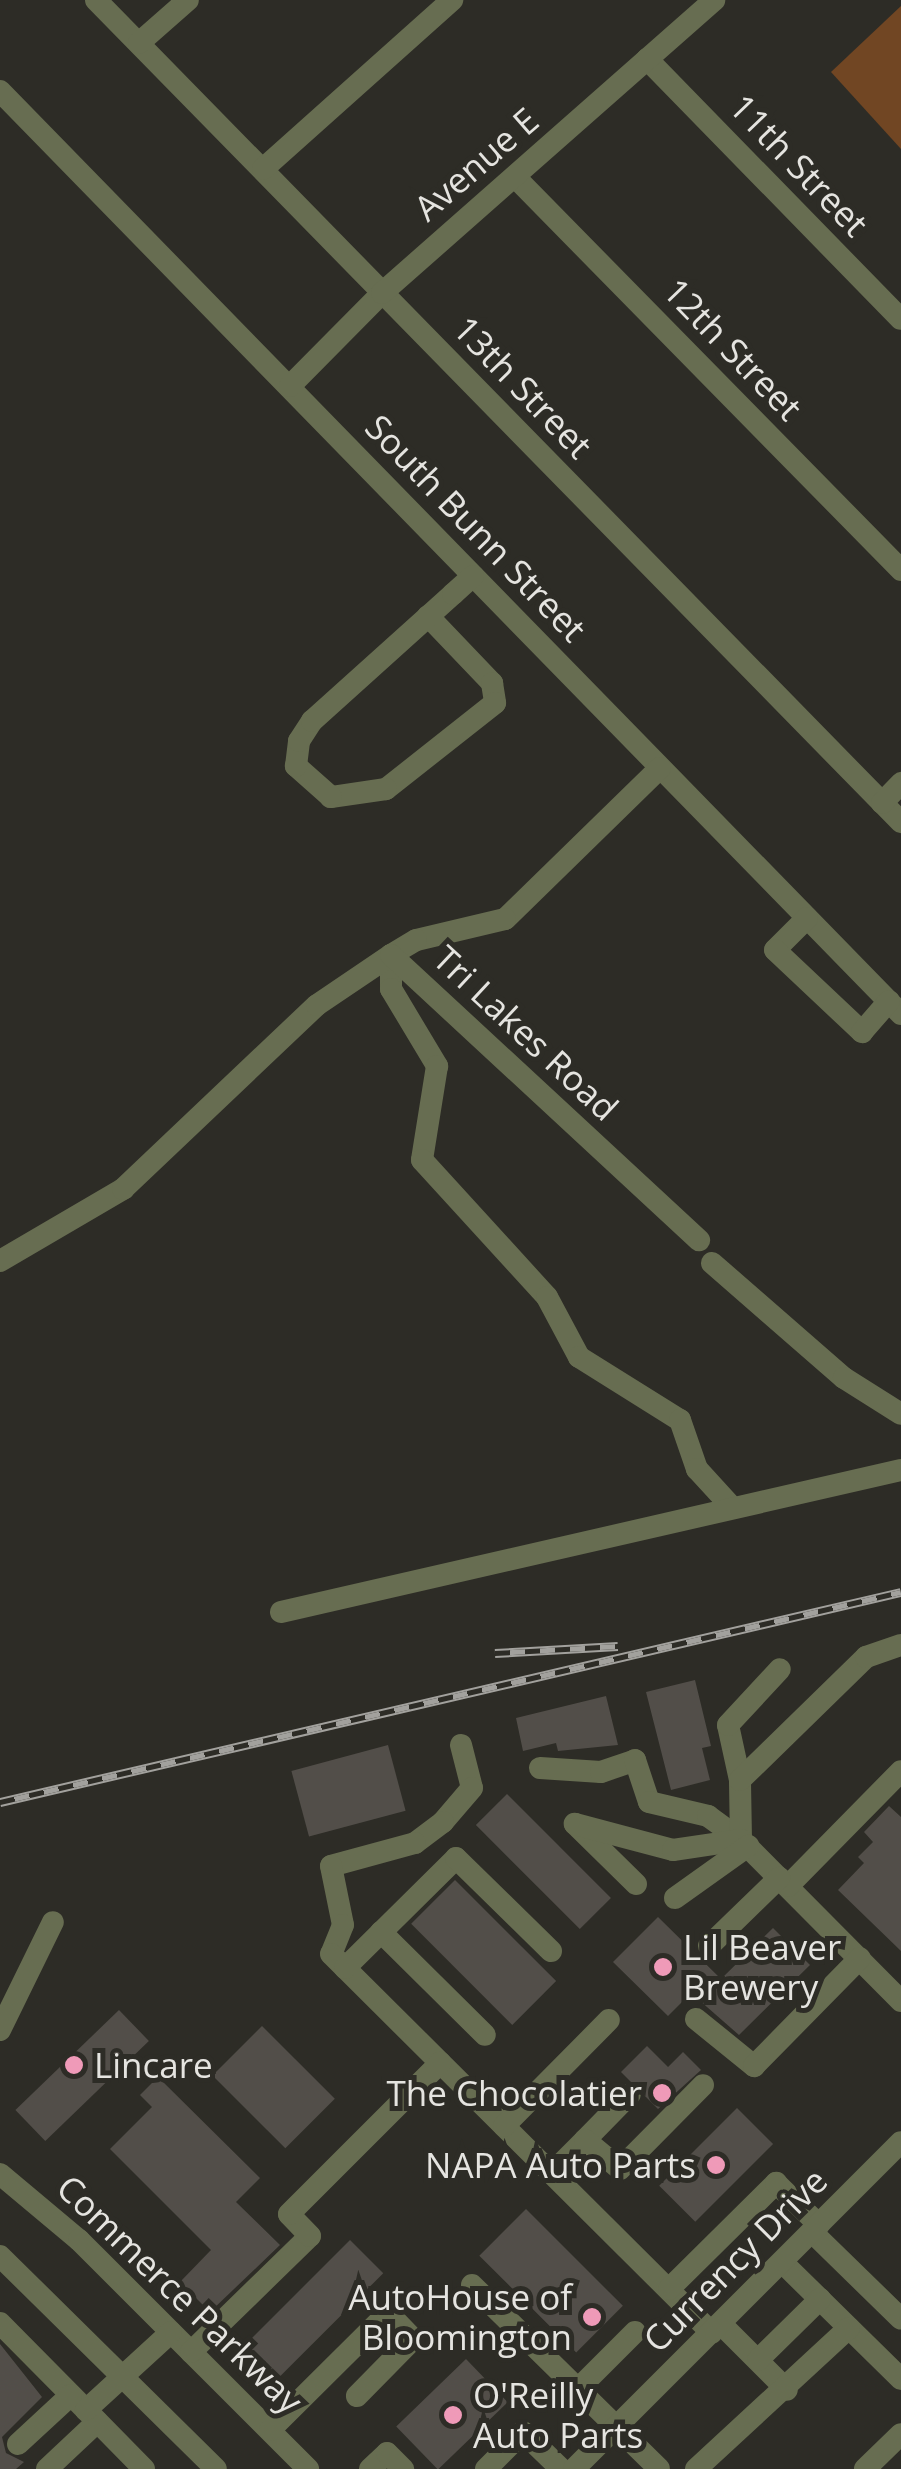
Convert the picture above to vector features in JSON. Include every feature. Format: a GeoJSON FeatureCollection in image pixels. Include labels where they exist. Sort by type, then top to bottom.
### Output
{"type":"FeatureCollection","features":[{"type":"Feature","properties":{"kind":"street","name":"13th Street"},"geometry":{"type":"LineString","coordinates":[[96,0],[901,822]]}},
{"type":"Feature","properties":{"kind":"street"},"geometry":{"type":"LineString","coordinates":[[140,43],[188,0]]}},
{"type":"Feature","properties":{"kind":"street"},"geometry":{"type":"LineString","coordinates":[[263,169],[452,0]]}},
{"type":"Feature","properties":{"kind":"street","name":"Avenue E"},"geometry":{"type":"LineString","coordinates":[[290,386],[382,293],[714,0]]}},
{"type":"Feature","properties":{"kind":"street","name":"11th Street"},"geometry":{"type":"LineString","coordinates":[[648,59],[901,319]]}},
{"type":"Feature","properties":{"kind":"street","name":"South Bunn Street"},"geometry":{"type":"LineString","coordinates":[[0,91],[895,1008]]}},
{"type":"Feature","properties":{"kind":"street","name":"12th Street"},"geometry":{"type":"LineString","coordinates":[[514,177],[901,570]]}},
{"type":"Feature","properties":{"kind":"street"},"geometry":{"type":"LineString","coordinates":[[428,616],[492,684],[496,704],[386,790],[331,797],[296,766],[298,741],[428,616],[473,576]]}},
{"type":"Feature","properties":{"kind":"street"},"geometry":{"type":"LineString","coordinates":[[660,768],[505,919],[416,940],[391,956],[396,1003],[437,1066],[422,1160],[547,1297],[579,1357],[680,1420],[697,1469],[729,1504]]}},
{"type":"Feature","properties":{"kind":"street"},"geometry":{"type":"LineString","coordinates":[[882,802],[901,783]]}},
{"type":"Feature","properties":{"kind":"street"},"geometry":{"type":"LineString","coordinates":[[807,918],[776,950],[862,1032],[895,1008]]}},
{"type":"Feature","properties":{"kind":"street","name":"Tri Lakes Road"},"geometry":{"type":"LineString","coordinates":[[0,1260],[123,1188],[310,1012],[391,956],[699,1240]]}},
{"type":"Feature","properties":{"kind":"street"},"geometry":{"type":"LineString","coordinates":[[712,1263],[844,1378],[901,1414]]}},
{"type":"Feature","properties":{"kind":"street"},"geometry":{"type":"LineString","coordinates":[[281,1612],[729,1504],[901,1470]]}},
{"type":"Feature","properties":{"kind":"street"},"geometry":{"type":"LineString","coordinates":[[740,1780],[866,1657],[901,1645]]}},
{"type":"Feature","properties":{"kind":"street"},"geometry":{"type":"LineString","coordinates":[[744,1843],[740,1780],[728,1725],[780,1669]]}},
{"type":"Feature","properties":{"kind":"street"},"geometry":{"type":"LineString","coordinates":[[338,1961],[343,1924],[331,1866],[416,1842],[443,1822],[472,1788],[461,1745]]}},
{"type":"Feature","properties":{"kind":"street"},"geometry":{"type":"LineString","coordinates":[[540,1768],[601,1772],[635,1760],[649,1802],[708,1816],[744,1843],[901,2001]]}},
{"type":"Feature","properties":{"kind":"street"},"geometry":{"type":"LineString","coordinates":[[709,1946],[901,1771]]}},
{"type":"Feature","properties":{"kind":"street"},"geometry":{"type":"LineString","coordinates":[[636,1884],[575,1824],[673,1850],[744,1843]]}},
{"type":"Feature","properties":{"kind":"street"},"geometry":{"type":"LineString","coordinates":[[675,1898],[744,1843]]}},
{"type":"Feature","properties":{"kind":"street"},"geometry":{"type":"LineString","coordinates":[[338,1961],[381,1932],[456,1858],[552,1951]]}},
{"type":"Feature","properties":{"kind":"street"},"geometry":{"type":"LineString","coordinates":[[0,2030],[53,1922]]}},
{"type":"Feature","properties":{"kind":"street"},"geometry":{"type":"LineString","coordinates":[[381,1932],[485,2035]]}},
{"type":"Feature","properties":{"kind":"street"},"geometry":{"type":"LineString","coordinates":[[696,2020],[754,2066],[860,1958]]}},
{"type":"Feature","properties":{"kind":"street"},"geometry":{"type":"LineString","coordinates":[[338,1961],[669,2290],[758,2360],[788,2390]]}},
{"type":"Feature","properties":{"kind":"street"},"geometry":{"type":"LineString","coordinates":[[504,2126],[609,2020]]}},
{"type":"Feature","properties":{"kind":"street"},"geometry":{"type":"LineString","coordinates":[[191,2352],[310,2236],[289,2214],[440,2062]]}},
{"type":"Feature","properties":{"kind":"street"},"geometry":{"type":"LineString","coordinates":[[585,2140],[620,2168],[703,2085]]}},
{"type":"Feature","properties":{"kind":"street"},"geometry":{"type":"LineString","coordinates":[[552,2173],[630,2094]]}},
{"type":"Feature","properties":{"kind":"street","name":"Currency Drive"},"geometry":{"type":"LineString","coordinates":[[574,2469],[901,2142]]}},
{"type":"Feature","properties":{"kind":"street","name":"Commerce Parkway"},"geometry":{"type":"LineString","coordinates":[[0,2174],[171,2332],[302,2467]]}},
{"type":"Feature","properties":{"kind":"street"},"geometry":{"type":"LineString","coordinates":[[669,2290],[776,2183],[901,2320]]}},
{"type":"Feature","properties":{"kind":"street"},"geometry":{"type":"LineString","coordinates":[[0,2256],[216,2469]]}},
{"type":"Feature","properties":{"kind":"street"},"geometry":{"type":"LineString","coordinates":[[782,2262],[901,2379]]}},
{"type":"Feature","properties":{"kind":"street"},"geometry":{"type":"LineString","coordinates":[[472,2285],[659,2469]]}},
{"type":"Feature","properties":{"kind":"street"},"geometry":{"type":"LineString","coordinates":[[758,2360],[820,2299]]}},
{"type":"Feature","properties":{"kind":"street"},"geometry":{"type":"LineString","coordinates":[[270,2430],[388,2313],[413,2339],[357,2396]]}},
{"type":"Feature","properties":{"kind":"street"},"geometry":{"type":"LineString","coordinates":[[0,2324],[144,2469]]}},
{"type":"Feature","properties":{"kind":"street"},"geometry":{"type":"LineString","coordinates":[[696,2469],[752,2412],[788,2390],[849,2328]]}},
{"type":"Feature","properties":{"kind":"street"},"geometry":{"type":"LineString","coordinates":[[18,2444],[85,2409],[171,2332]]}},
{"type":"Feature","properties":{"kind":"street"},"geometry":{"type":"LineString","coordinates":[[577,2390],[635,2332]]}},
{"type":"Feature","properties":{"kind":"street"},"geometry":{"type":"LineString","coordinates":[[47,2469],[85,2409]]}},
{"type":"Feature","properties":{"kind":"street"},"geometry":{"type":"LineString","coordinates":[[486,2469],[523,2432],[561,2469]]}},
{"type":"Feature","properties":{"kind":"street"},"geometry":{"type":"LineString","coordinates":[[865,2469],[901,2434]]}},
{"type":"Feature","properties":{"kind":"street"},"geometry":{"type":"LineString","coordinates":[[370,2469],[387,2453],[403,2469]]}},
{"type":"Feature","properties":{"kind":"shaded area"},"geometry":{"type":"Polygon","coordinates":[[[901,6],[901,149],[831,72],[901,6]]]}},
{"type":"Feature","properties":{"kind":"building"},"geometry":{"type":"Polygon","coordinates":[[[695,1680],[711,1746],[702,1748],[710,1780],[671,1790],[646,1692],[695,1680]]]}},
{"type":"Feature","properties":{"kind":"building"},"geometry":{"type":"Polygon","coordinates":[[[606,1696],[618,1745],[558,1751],[556,1743],[523,1751],[516,1718],[606,1696]]]}},
{"type":"Feature","properties":{"kind":"building"},"geometry":{"type":"Polygon","coordinates":[[[388,1745],[406,1811],[309,1837],[291,1771],[388,1745]]]}},
{"type":"Feature","properties":{"kind":"building"},"geometry":{"type":"Polygon","coordinates":[[[507,1794],[611,1898],[580,1929],[476,1825],[507,1794]]]}},
{"type":"Feature","properties":{"kind":"building"},"geometry":{"type":"Polygon","coordinates":[[[889,1806],[901,1817],[901,1951],[838,1890],[864,1863],[858,1857],[873,1842],[864,1832],[889,1806]]]}},
{"type":"Feature","properties":{"kind":"building"},"geometry":{"type":"Polygon","coordinates":[[[455,1880],[556,1981],[512,2025],[411,1924],[455,1880]]]}},
{"type":"Feature","properties":{"kind":"building"},"geometry":{"type":"Polygon","coordinates":[[[658,1917],[721,1979],[773,1928],[810,1965],[739,2035],[691,1993],[668,2016],[613,1962],[658,1917]]]}},
{"type":"Feature","properties":{"kind":"building"},"geometry":{"type":"Polygon","coordinates":[[[119,2010],[149,2041],[45,2141],[15,2110],[119,2010]]]}},
{"type":"Feature","properties":{"kind":"building"},"geometry":{"type":"Polygon","coordinates":[[[262,2026],[335,2099],[285,2148],[213,2075],[262,2026]]]}},
{"type":"Feature","properties":{"kind":"building","name":"The Chocolatier"},"geometry":{"type":"Polygon","coordinates":[[[647,2046],[668,2067],[683,2052],[701,2070],[658,2109],[621,2072],[647,2046]]]}},
{"type":"Feature","properties":{"kind":"building"},"geometry":{"type":"Polygon","coordinates":[[[158,2077],[260,2178],[236,2202],[280,2245],[210,2312],[180,2282],[211,2250],[110,2149],[152,2107],[140,2095],[158,2077]]]}},
{"type":"Feature","properties":{"kind":"building","name":"NAPA Auto Parts"},"geometry":{"type":"Polygon","coordinates":[[[737,2108],[773,2144],[695,2222],[659,2186],[737,2108]]]}},
{"type":"Feature","properties":{"kind":"building"},"geometry":{"type":"Polygon","coordinates":[[[526,2209],[623,2306],[576,2353],[479,2256],[526,2209]]]}},
{"type":"Feature","properties":{"kind":"building"},"geometry":{"type":"Polygon","coordinates":[[[350,2240],[383,2273],[278,2379],[245,2345],[350,2240]]]}},
{"type":"Feature","properties":{"kind":"building"},"geometry":{"type":"Polygon","coordinates":[[[0,2344],[42,2397],[2,2437],[6,2453],[24,2462],[16,2469],[0,2469],[0,2344]]]}},
{"type":"Feature","properties":{"kind":"building","name":"O'Reilly Auto Parts"},"geometry":{"type":"Polygon","coordinates":[[[466,2359],[508,2402],[438,2469],[396,2426],[466,2359]]]}},
{"type":"Feature","properties":{"kind":"railway"},"geometry":{"type":"LineString","coordinates":[[0,1802],[901,1592]]}},
{"type":"Feature","properties":{"kind":"railway"},"geometry":{"type":"LineString","coordinates":[[495,1653],[618,1646]]}},
{"type":"Feature","properties":{"kind":"place","name":"Lil Beaver Brewery"},"geometry":{"type":"Point","coordinates":[663,1967]}},
{"type":"Feature","properties":{"kind":"place","name":"Lincare"},"geometry":{"type":"Point","coordinates":[74,2065]}},
{"type":"Feature","properties":{"kind":"place","name":"The Chocolatier"},"geometry":{"type":"Point","coordinates":[662,2093]}},
{"type":"Feature","properties":{"kind":"place","name":"NAPA Auto Parts"},"geometry":{"type":"Point","coordinates":[716,2165]}},
{"type":"Feature","properties":{"kind":"place","name":"AutoHouse of Bloomington"},"geometry":{"type":"Point","coordinates":[592,2317]}},
{"type":"Feature","properties":{"kind":"place","name":"O'Reilly Auto Parts"},"geometry":{"type":"Point","coordinates":[453,2415]}}]}
